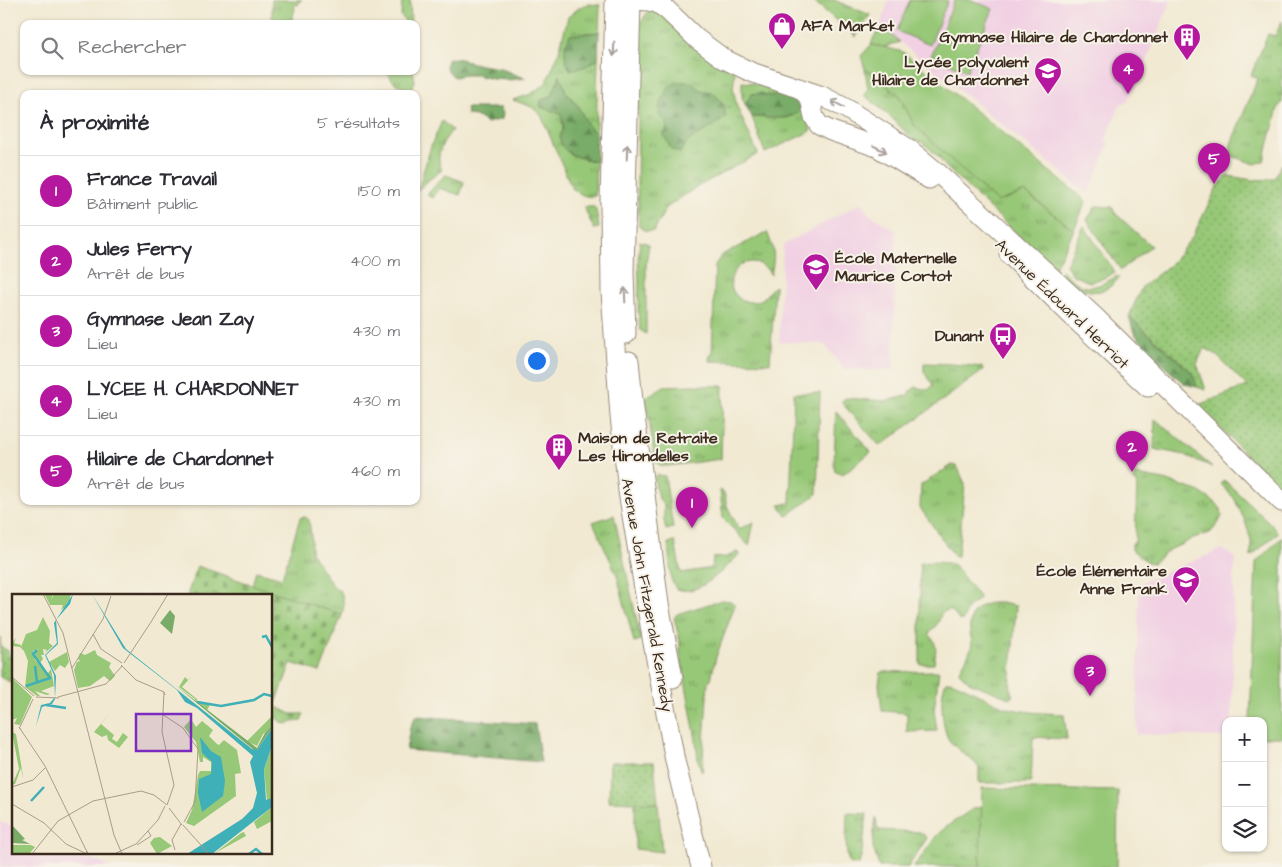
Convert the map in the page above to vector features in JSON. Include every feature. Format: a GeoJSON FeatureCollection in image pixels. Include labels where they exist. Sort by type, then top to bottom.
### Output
{"type":"FeatureCollection","features":[{"type":"Feature","properties":{"kind":"main road","name":"Avenue John Fitzgerald Kennedy"},"geometry":{"type":"LineString","coordinates":[[615,0],[618,201],[626,326],[639,447],[629,502],[672,743],[701,867]]}},
{"type":"Feature","properties":{"kind":"main road","name":"Avenue John Fitzgerald Kennedy"},"geometry":{"type":"LineString","coordinates":[[631,0],[611,292],[620,416],[635,477],[689,771],[712,867]]}},
{"type":"Feature","properties":{"kind":"main road","name":"Avenue Édouard Herriot"},"geometry":{"type":"LineString","coordinates":[[635,0],[657,3],[666,9],[697,39],[724,60],[751,72],[822,96],[910,149],[1095,317],[1282,502]]}},
{"type":"Feature","properties":{"kind":"main road"},"geometry":{"type":"LineString","coordinates":[[799,88],[810,98],[814,118],[819,125],[850,131],[858,128],[863,119]]}},
{"type":"Feature","properties":{"kind":"main road","name":"Avenue Édouard Herriot"},"geometry":{"type":"LineString","coordinates":[[819,125],[831,132],[877,147],[925,175],[953,199],[1077,321],[1282,517]]}},
{"type":"Feature","properties":{"kind":"main road"},"geometry":{"type":"LineString","coordinates":[[620,416],[629,417],[633,422],[639,447]]}},
{"type":"Feature","properties":{"kind":"shaded area","name":"Lycée polyvalent Hilaire de Chardonnet"},"geometry":{"type":"Polygon","coordinates":[[[889,0],[1171,0],[1136,88],[1132,90],[1128,101],[1120,105],[1105,141],[1109,143],[1088,194],[880,26],[889,0]]]}},
{"type":"Feature","properties":{"kind":"shaded area"},"geometry":{"type":"Polygon","coordinates":[[[861,203],[869,214],[896,231],[893,370],[844,369],[824,344],[779,342],[783,245],[861,203]]]}},
{"type":"Feature","properties":{"kind":"shaded area"},"geometry":{"type":"Polygon","coordinates":[[[1222,549],[1236,558],[1234,566],[1232,717],[1222,717],[1222,737],[1137,734],[1139,584],[1222,549]]]}},
{"type":"Feature","properties":{"kind":"shaded area"},"geometry":{"type":"Polygon","coordinates":[[[0,822],[12,826],[12,854],[79,854],[111,867],[0,867],[0,822]]]}},
{"type":"Feature","properties":{"kind":"green space"},"geometry":{"type":"Polygon","coordinates":[[[272,0],[302,0],[299,1],[298,5],[295,4],[292,20],[274,20],[272,17],[272,0]]]}},
{"type":"Feature","properties":{"kind":"green space"},"geometry":{"type":"Polygon","coordinates":[[[402,0],[410,0],[411,20],[404,20],[401,16],[402,0]]]}},
{"type":"Feature","properties":{"kind":"green space"},"geometry":{"type":"Polygon","coordinates":[[[812,0],[834,0],[870,15],[856,37],[812,0]]]}},
{"type":"Feature","properties":{"kind":"green space"},"geometry":{"type":"Polygon","coordinates":[[[910,0],[948,0],[930,45],[897,31],[910,0]]]}},
{"type":"Feature","properties":{"kind":"green space"},"geometry":{"type":"Polygon","coordinates":[[[955,0],[972,0],[993,9],[967,71],[931,56],[955,0]]]}},
{"type":"Feature","properties":{"kind":"green space"},"geometry":{"type":"Polygon","coordinates":[[[588,4],[600,5],[599,32],[584,33],[584,67],[598,59],[596,136],[577,105],[566,92],[560,76],[552,96],[541,101],[541,107],[561,114],[563,128],[562,145],[570,154],[596,161],[595,196],[583,195],[572,188],[541,115],[532,107],[513,100],[531,94],[546,83],[558,55],[568,17],[580,7],[588,4]]]}},
{"type":"Feature","properties":{"kind":"green space"},"geometry":{"type":"Polygon","coordinates":[[[649,10],[665,17],[735,72],[733,88],[737,107],[758,154],[695,188],[666,208],[654,231],[646,231],[639,226],[637,184],[640,24],[649,10]]]}},
{"type":"Feature","properties":{"kind":"green space"},"geometry":{"type":"Polygon","coordinates":[[[1282,21],[1282,102],[1278,108],[1264,161],[1255,164],[1231,156],[1231,144],[1258,78],[1251,75],[1268,34],[1275,36],[1282,21]]]}},
{"type":"Feature","properties":{"kind":"green space"},"geometry":{"type":"Polygon","coordinates":[[[885,30],[900,42],[884,47],[871,45],[878,31],[881,34],[885,30]]]}},
{"type":"Feature","properties":{"kind":"green space"},"geometry":{"type":"Polygon","coordinates":[[[599,32],[598,59],[584,67],[570,70],[565,52],[570,35],[599,32]]]}},
{"type":"Feature","properties":{"kind":"green space"},"geometry":{"type":"Polygon","coordinates":[[[871,45],[903,52],[1086,201],[1074,230],[1025,192],[997,202],[915,126],[899,95],[865,69],[861,56],[871,45]]]}},
{"type":"Feature","properties":{"kind":"green space"},"geometry":{"type":"Polygon","coordinates":[[[448,58],[500,68],[526,78],[509,80],[476,75],[454,77],[446,69],[448,58]]]}},
{"type":"Feature","properties":{"kind":"green space"},"geometry":{"type":"Polygon","coordinates":[[[865,69],[899,95],[915,126],[1025,192],[1074,230],[1054,269],[946,167],[938,156],[923,143],[912,139],[890,116],[864,95],[868,89],[865,69]]]}},
{"type":"Feature","properties":{"kind":"green space"},"geometry":{"type":"Polygon","coordinates":[[[390,75],[414,75],[415,81],[412,88],[404,88],[391,79],[390,75]]]}},
{"type":"Feature","properties":{"kind":"green space"},"geometry":{"type":"Polygon","coordinates":[[[560,75],[566,92],[577,105],[596,136],[596,161],[573,155],[567,151],[560,143],[563,127],[561,114],[541,107],[541,100],[552,96],[560,75]]]}},
{"type":"Feature","properties":{"kind":"green space"},"geometry":{"type":"Polygon","coordinates":[[[676,82],[690,82],[701,90],[712,92],[723,103],[726,117],[686,143],[680,153],[671,149],[664,136],[667,127],[666,122],[659,115],[660,105],[668,88],[676,82]]]}},
{"type":"Feature","properties":{"kind":"green space"},"geometry":{"type":"Polygon","coordinates":[[[742,82],[752,83],[801,99],[811,131],[765,153],[752,117],[788,118],[787,95],[769,96],[761,93],[752,94],[745,104],[742,97],[742,82]]]}},
{"type":"Feature","properties":{"kind":"green space"},"geometry":{"type":"Polygon","coordinates":[[[761,93],[769,96],[787,95],[799,101],[801,110],[797,114],[785,117],[752,117],[745,104],[752,94],[761,93]]]}},
{"type":"Feature","properties":{"kind":"green space"},"geometry":{"type":"Polygon","coordinates":[[[466,108],[501,108],[502,119],[487,123],[476,116],[467,115],[466,108]]]}},
{"type":"Feature","properties":{"kind":"green space"},"geometry":{"type":"Polygon","coordinates":[[[442,121],[452,130],[439,154],[442,170],[420,188],[420,183],[431,146],[442,121]]]}},
{"type":"Feature","properties":{"kind":"green space"},"geometry":{"type":"Polygon","coordinates":[[[1282,164],[1282,491],[1198,405],[1247,386],[1214,353],[1204,348],[1197,364],[1206,390],[1197,387],[1193,373],[1129,316],[1142,287],[1172,263],[1193,236],[1217,187],[1228,176],[1253,180],[1274,179],[1282,164]]]}},
{"type":"Feature","properties":{"kind":"green space"},"geometry":{"type":"Polygon","coordinates":[[[446,175],[464,182],[460,195],[439,188],[433,198],[427,195],[439,181],[446,175]]]}},
{"type":"Feature","properties":{"kind":"green space"},"geometry":{"type":"Polygon","coordinates":[[[1096,206],[1112,207],[1115,213],[1151,246],[1121,270],[1087,220],[1096,206]]]}},
{"type":"Feature","properties":{"kind":"green space"},"geometry":{"type":"Polygon","coordinates":[[[584,207],[594,207],[599,228],[594,229],[584,207]]]}},
{"type":"Feature","properties":{"kind":"green space"},"geometry":{"type":"Polygon","coordinates":[[[1084,226],[1115,272],[1104,278],[1089,282],[1073,275],[1066,265],[1084,226]]]}},
{"type":"Feature","properties":{"kind":"green space"},"geometry":{"type":"Polygon","coordinates":[[[767,232],[774,253],[771,275],[763,266],[754,262],[746,263],[733,273],[731,281],[732,290],[739,298],[748,302],[761,300],[775,286],[770,363],[709,361],[710,355],[712,355],[715,265],[722,255],[767,232]]]}},
{"type":"Feature","properties":{"kind":"green space"},"geometry":{"type":"Polygon","coordinates":[[[640,241],[649,244],[646,264],[646,334],[640,330],[638,311],[640,241]]]}},
{"type":"Feature","properties":{"kind":"green space"},"geometry":{"type":"Polygon","coordinates":[[[1062,270],[1076,282],[1086,287],[1098,285],[1117,276],[1119,278],[1104,290],[1089,291],[1066,279],[1059,273],[1062,270]]]}},
{"type":"Feature","properties":{"kind":"green space"},"geometry":{"type":"Polygon","coordinates":[[[1129,316],[1193,374],[1197,387],[1185,384],[1159,362],[1134,333],[1129,316]]]}},
{"type":"Feature","properties":{"kind":"green space"},"geometry":{"type":"Polygon","coordinates":[[[924,363],[982,367],[984,370],[880,446],[841,402],[845,398],[887,401],[906,396],[915,387],[928,390],[933,385],[924,372],[924,363]]]}},
{"type":"Feature","properties":{"kind":"green space"},"geometry":{"type":"Polygon","coordinates":[[[664,386],[723,386],[721,459],[662,466],[655,462],[646,397],[664,386]]]}},
{"type":"Feature","properties":{"kind":"green space"},"geometry":{"type":"Polygon","coordinates":[[[794,393],[820,393],[817,494],[787,516],[779,505],[790,503],[794,393]]]}},
{"type":"Feature","properties":{"kind":"green space"},"geometry":{"type":"Polygon","coordinates":[[[836,411],[871,452],[843,474],[835,471],[834,466],[836,411]]]}},
{"type":"Feature","properties":{"kind":"green space"},"geometry":{"type":"Polygon","coordinates":[[[1155,419],[1212,467],[1185,455],[1154,449],[1155,419]]]}},
{"type":"Feature","properties":{"kind":"green space"},"geometry":{"type":"Polygon","coordinates":[[[952,465],[957,466],[965,484],[958,555],[955,557],[920,508],[921,485],[952,465]]]}},
{"type":"Feature","properties":{"kind":"green space"},"geometry":{"type":"Polygon","coordinates":[[[1135,475],[1164,480],[1198,491],[1216,503],[1221,509],[1222,516],[1218,524],[1210,533],[1193,538],[1170,549],[1153,563],[1147,562],[1132,550],[1132,543],[1135,543],[1137,481],[1134,481],[1135,475]]]}},
{"type":"Feature","properties":{"kind":"green space"},"geometry":{"type":"Polygon","coordinates":[[[655,476],[665,476],[673,528],[666,530],[664,505],[659,499],[656,488],[655,476]]]}},
{"type":"Feature","properties":{"kind":"green space"},"geometry":{"type":"Polygon","coordinates":[[[1224,480],[1278,533],[1251,556],[1251,540],[1245,521],[1234,498],[1221,484],[1224,480]]]}},
{"type":"Feature","properties":{"kind":"green space"},"geometry":{"type":"Polygon","coordinates":[[[720,490],[724,493],[727,506],[739,529],[754,522],[749,546],[723,518],[720,490]]]}},
{"type":"Feature","properties":{"kind":"green space"},"geometry":{"type":"Polygon","coordinates":[[[614,515],[641,640],[634,642],[617,575],[593,522],[614,515]]]}},
{"type":"Feature","properties":{"kind":"green space"},"geometry":{"type":"Polygon","coordinates":[[[305,517],[309,520],[311,552],[332,585],[342,595],[344,605],[342,615],[252,585],[256,571],[282,578],[300,518],[305,517]]]}},
{"type":"Feature","properties":{"kind":"green space"},"geometry":{"type":"Polygon","coordinates":[[[1282,537],[1282,737],[1267,737],[1267,717],[1250,717],[1256,562],[1282,537]]]}},
{"type":"Feature","properties":{"kind":"green space"},"geometry":{"type":"Polygon","coordinates":[[[675,542],[681,573],[712,568],[713,558],[727,557],[737,552],[740,554],[703,585],[694,589],[676,589],[671,579],[668,543],[675,542]]]}},
{"type":"Feature","properties":{"kind":"green space"},"geometry":{"type":"Polygon","coordinates":[[[932,562],[954,565],[979,597],[978,600],[968,607],[963,620],[959,620],[951,610],[941,614],[939,621],[929,634],[935,644],[934,664],[920,664],[920,563],[932,562]]]}},
{"type":"Feature","properties":{"kind":"green space"},"geometry":{"type":"Polygon","coordinates":[[[197,566],[342,615],[320,672],[291,663],[275,706],[291,714],[304,714],[301,720],[285,724],[272,716],[272,594],[188,594],[197,566]]]}},
{"type":"Feature","properties":{"kind":"green space"},"geometry":{"type":"Polygon","coordinates":[[[722,600],[731,601],[735,605],[716,657],[711,679],[708,682],[702,772],[698,760],[680,653],[680,641],[674,618],[677,614],[722,600]]]}},
{"type":"Feature","properties":{"kind":"green space"},"geometry":{"type":"Polygon","coordinates":[[[992,603],[1016,606],[1010,688],[1013,697],[1009,698],[969,682],[959,672],[971,647],[970,625],[972,615],[978,608],[992,603]]]}},
{"type":"Feature","properties":{"kind":"green space"},"geometry":{"type":"Polygon","coordinates":[[[0,646],[8,651],[12,659],[12,683],[0,677],[0,646]]]}},
{"type":"Feature","properties":{"kind":"green space"},"geometry":{"type":"Polygon","coordinates":[[[939,671],[934,710],[937,731],[907,732],[907,713],[882,711],[879,684],[881,672],[939,671]]]}},
{"type":"Feature","properties":{"kind":"green space"},"geometry":{"type":"Polygon","coordinates":[[[951,681],[1005,707],[1027,712],[1064,714],[1067,739],[1033,737],[1031,783],[979,783],[979,768],[949,740],[945,728],[942,711],[944,687],[946,682],[951,681]]]}},
{"type":"Feature","properties":{"kind":"green space"},"geometry":{"type":"Polygon","coordinates":[[[416,716],[535,724],[541,762],[406,750],[410,727],[416,716]]]}},
{"type":"Feature","properties":{"kind":"green space"},"geometry":{"type":"Polygon","coordinates":[[[610,762],[654,762],[658,803],[609,801],[610,762]]]}},
{"type":"Feature","properties":{"kind":"green space"},"geometry":{"type":"Polygon","coordinates":[[[982,788],[1118,791],[1117,867],[980,867],[982,788]]]}},
{"type":"Feature","properties":{"kind":"green space"},"geometry":{"type":"Polygon","coordinates":[[[635,802],[658,803],[662,852],[635,849],[635,802]]]}},
{"type":"Feature","properties":{"kind":"green space"},"geometry":{"type":"Polygon","coordinates":[[[982,807],[980,867],[914,867],[937,835],[946,827],[974,808],[982,807]]]}},
{"type":"Feature","properties":{"kind":"green space"},"geometry":{"type":"Polygon","coordinates":[[[847,813],[867,814],[859,864],[853,865],[848,859],[846,847],[847,813]]]}},
{"type":"Feature","properties":{"kind":"green space"},"geometry":{"type":"Polygon","coordinates":[[[876,818],[878,830],[920,832],[927,838],[908,867],[879,867],[873,847],[876,818]]]}},
{"type":"Feature","properties":{"kind":"place","name":"AFA Market"},"geometry":{"type":"Point","coordinates":[782,50]}},
{"type":"Feature","properties":{"kind":"place","name":"Gymnase Hilaire de Chardonnet"},"geometry":{"type":"Point","coordinates":[1187,61]}},
{"type":"Feature","properties":{"kind":"place","name":"LYCEE H. CHARDONNET"},"geometry":{"type":"Point","coordinates":[1128,94]}},
{"type":"Feature","properties":{"kind":"place","name":"Lycée polyvalent Hilaire de Chardonnet"},"geometry":{"type":"Point","coordinates":[1048,95]}},
{"type":"Feature","properties":{"kind":"place","name":"Hilaire de Chardonnet"},"geometry":{"type":"Point","coordinates":[1214,184]}},
{"type":"Feature","properties":{"kind":"place","name":"École Maternelle Maurice Cortot"},"geometry":{"type":"Point","coordinates":[816,291]}},
{"type":"Feature","properties":{"kind":"place","name":"Dunant"},"geometry":{"type":"Point","coordinates":[1003,360]}},
{"type":"Feature","properties":{"kind":"place","name":"Maison de Retraite Les Hirondelles"},"geometry":{"type":"Point","coordinates":[559,471]}},
{"type":"Feature","properties":{"kind":"place","name":"Jules Ferry"},"geometry":{"type":"Point","coordinates":[1132,472]}},
{"type":"Feature","properties":{"kind":"place","name":"France Travail"},"geometry":{"type":"Point","coordinates":[692,528]}},
{"type":"Feature","properties":{"kind":"place","name":"École Élémentaire Anne Frank"},"geometry":{"type":"Point","coordinates":[1186,604]}},
{"type":"Feature","properties":{"kind":"place","name":"Gymnase Jean Zay"},"geometry":{"type":"Point","coordinates":[1090,696]}}]}
